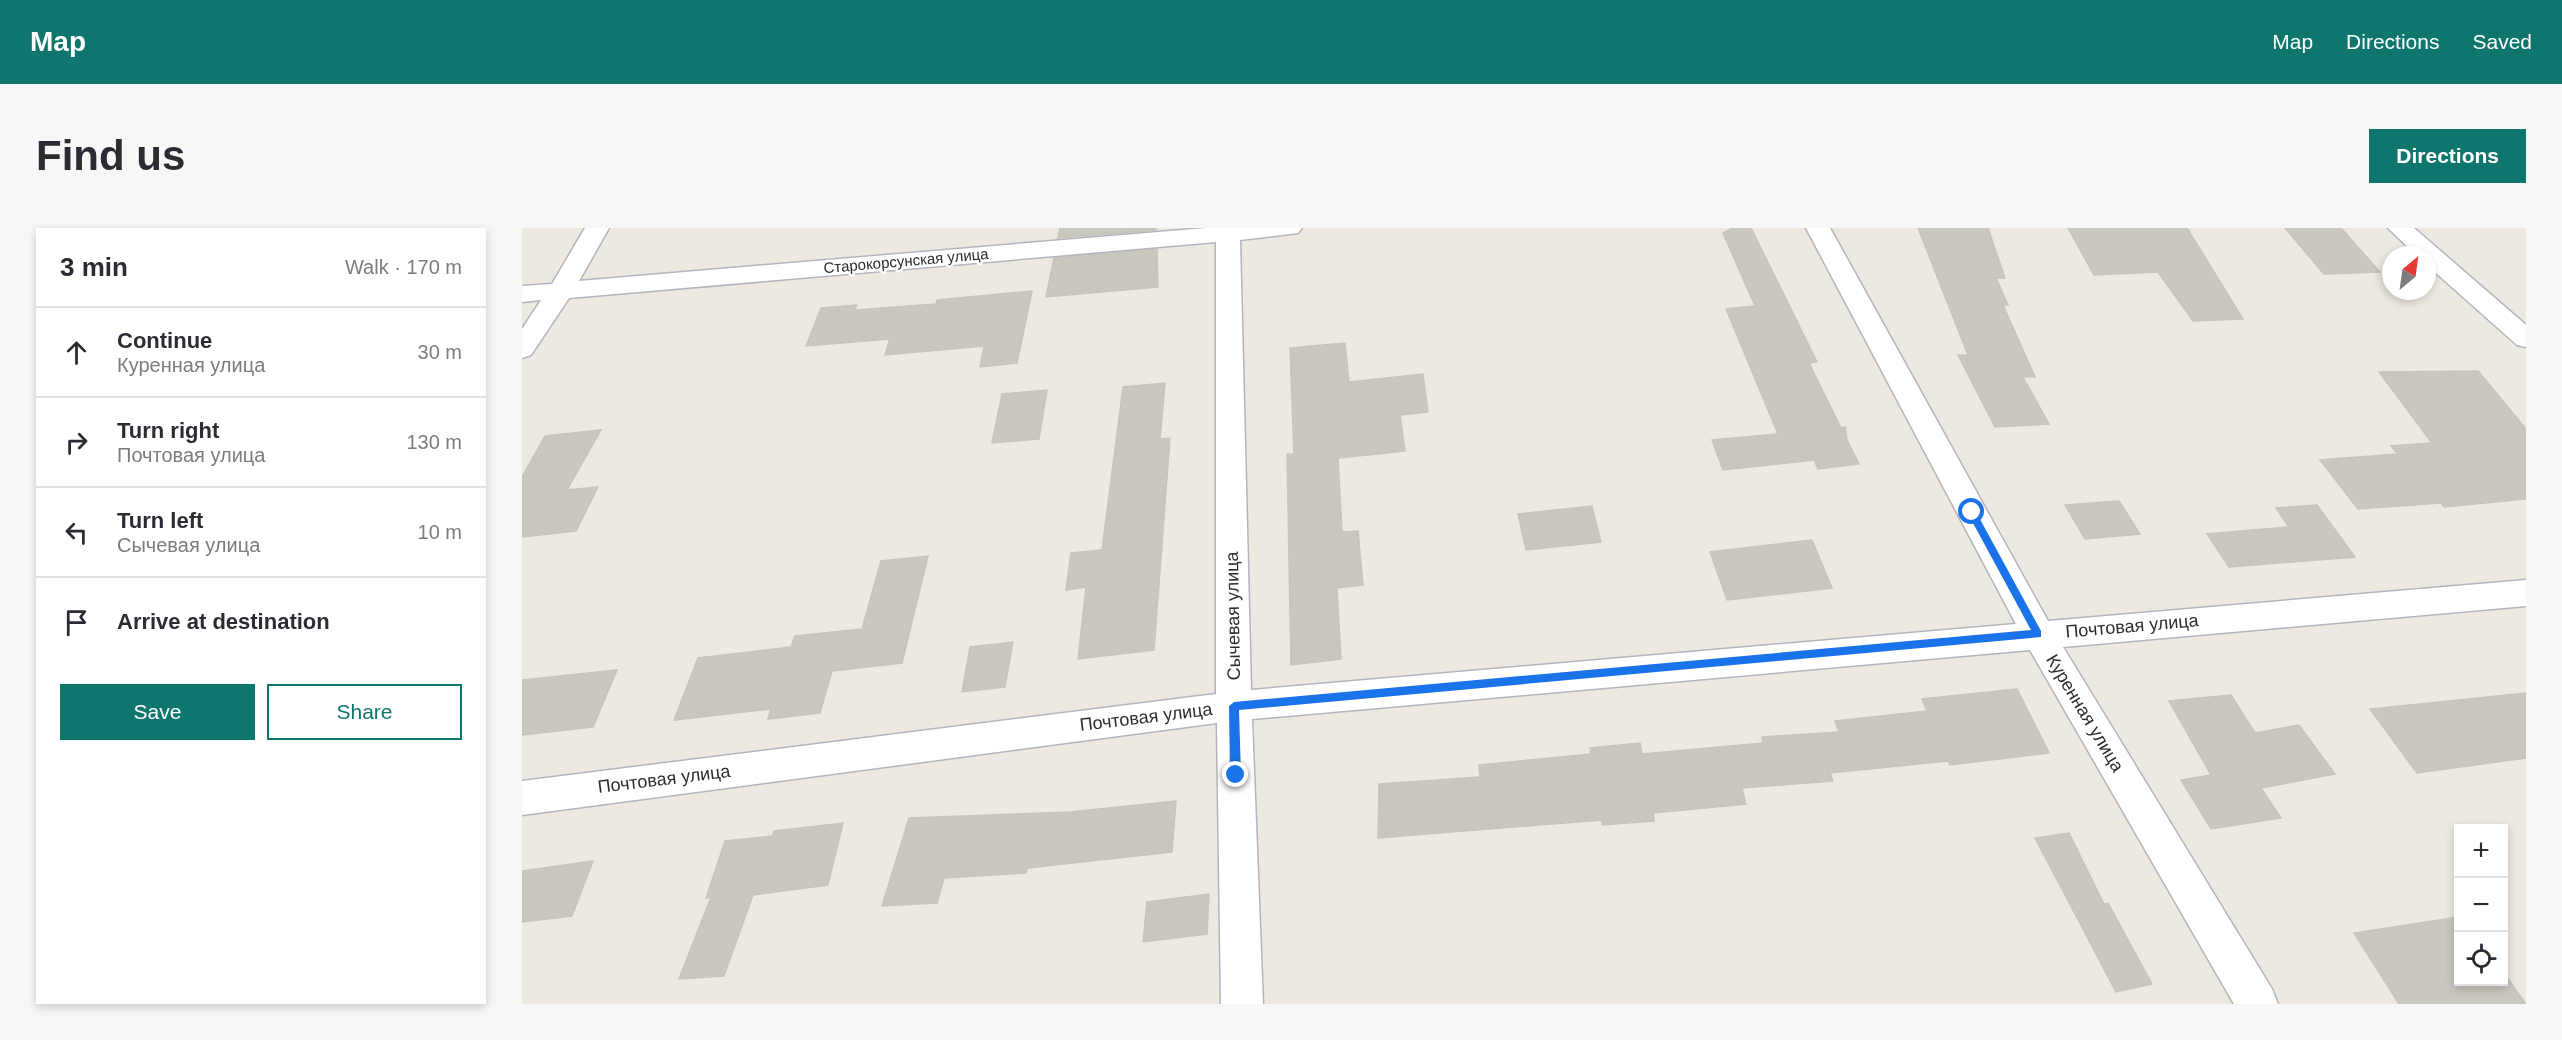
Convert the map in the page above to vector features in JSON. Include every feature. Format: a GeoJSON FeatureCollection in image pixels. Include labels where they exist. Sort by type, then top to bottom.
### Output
{"type":"FeatureCollection","features":[{"type":"Feature","properties":{"kind":"street"},"geometry":{"type":"LineString","coordinates":[[522,349],[561,290],[597,228]]}},
{"type":"Feature","properties":{"kind":"street","name":"Старокорсунская улица"},"geometry":{"type":"LineString","coordinates":[[522,294],[1228,231],[1290,228]]}},
{"type":"Feature","properties":{"kind":"street","name":"Куренная улица"},"geometry":{"type":"LineString","coordinates":[[1818,228],[2038,634],[2257,1004]]}},
{"type":"Feature","properties":{"kind":"street"},"geometry":{"type":"LineString","coordinates":[[2400,228],[2526,339]]}},
{"type":"Feature","properties":{"kind":"street","name":"Сычевая улица"},"geometry":{"type":"LineString","coordinates":[[1228,231],[1234,706],[1242,1004]]}},
{"type":"Feature","properties":{"kind":"street","name":"Почтовая улица"},"geometry":{"type":"LineString","coordinates":[[522,798],[1234,706],[2526,593]]}},
{"type":"Feature","properties":{"kind":"building"},"geometry":{"type":"Polygon","coordinates":[[[1060,228],[1156,228],[1156,230],[1058,238],[1060,228]]]}},
{"type":"Feature","properties":{"kind":"building"},"geometry":{"type":"Polygon","coordinates":[[[1733,228],[1751,228],[1817,362],[1809,363],[1841,428],[1845,427],[1847,440],[1859,464],[1818,469],[1814,460],[1723,470],[1712,440],[1778,434],[1726,309],[1755,306],[1723,233],[1733,228]]]}},
{"type":"Feature","properties":{"kind":"building"},"geometry":{"type":"Polygon","coordinates":[[[1918,228],[1988,228],[2005,278],[1996,278],[2008,305],[2003,305],[2035,377],[2023,377],[2049,424],[1995,427],[1958,355],[1968,355],[1918,228]]]}},
{"type":"Feature","properties":{"kind":"building"},"geometry":{"type":"Polygon","coordinates":[[[2068,228],[2187,228],[2243,319],[2193,321],[2158,272],[2094,275],[2068,228]]]}},
{"type":"Feature","properties":{"kind":"building"},"geometry":{"type":"Polygon","coordinates":[[[2285,228],[2341,228],[2380,272],[2324,274],[2285,228]]]}},
{"type":"Feature","properties":{"kind":"building"},"geometry":{"type":"Polygon","coordinates":[[[1157,249],[1158,287],[1046,297],[1054,258],[1157,249]]]}},
{"type":"Feature","properties":{"kind":"building"},"geometry":{"type":"Polygon","coordinates":[[[1032,291],[1017,363],[980,367],[984,346],[885,355],[890,339],[806,346],[821,308],[857,305],[855,310],[936,304],[937,300],[1032,291]]]}},
{"type":"Feature","properties":{"kind":"building"},"geometry":{"type":"Polygon","coordinates":[[[1345,343],[1349,382],[1423,374],[1428,412],[1400,415],[1405,451],[1338,458],[1342,532],[1358,531],[1363,585],[1337,588],[1341,659],[1291,665],[1287,454],[1294,454],[1290,348],[1345,343]]]}},
{"type":"Feature","properties":{"kind":"building"},"geometry":{"type":"Polygon","coordinates":[[[2478,371],[2526,429],[2526,499],[2444,507],[2441,503],[2358,509],[2320,460],[2398,454],[2391,446],[2432,443],[2379,372],[2478,371]]]}},
{"type":"Feature","properties":{"kind":"building"},"geometry":{"type":"Polygon","coordinates":[[[1165,383],[1160,439],[1170,438],[1154,650],[1078,659],[1086,587],[1066,590],[1071,553],[1102,550],[1123,387],[1165,383]]]}},
{"type":"Feature","properties":{"kind":"building"},"geometry":{"type":"Polygon","coordinates":[[[1047,390],[1039,439],[992,443],[1002,394],[1047,390]]]}},
{"type":"Feature","properties":{"kind":"building"},"geometry":{"type":"Polygon","coordinates":[[[601,430],[567,490],[598,487],[576,531],[522,537],[522,477],[545,436],[601,430]]]}},
{"type":"Feature","properties":{"kind":"building"},"geometry":{"type":"Polygon","coordinates":[[[2119,501],[2140,534],[2085,539],[2065,505],[2119,501]]]}},
{"type":"Feature","properties":{"kind":"building"},"geometry":{"type":"Polygon","coordinates":[[[2317,505],[2355,557],[2229,567],[2207,534],[2289,527],[2276,508],[2317,505]]]}},
{"type":"Feature","properties":{"kind":"building"},"geometry":{"type":"Polygon","coordinates":[[[1592,506],[1601,542],[1526,550],[1518,514],[1592,506]]]}},
{"type":"Feature","properties":{"kind":"building"},"geometry":{"type":"Polygon","coordinates":[[[1812,540],[1832,588],[1727,600],[1710,552],[1812,540]]]}},
{"type":"Feature","properties":{"kind":"building"},"geometry":{"type":"Polygon","coordinates":[[[928,556],[902,663],[832,671],[820,713],[768,719],[771,709],[674,720],[698,658],[791,647],[795,636],[862,629],[881,561],[928,556]]]}},
{"type":"Feature","properties":{"kind":"building"},"geometry":{"type":"Polygon","coordinates":[[[1013,642],[1005,687],[962,692],[970,647],[1013,642]]]}},
{"type":"Feature","properties":{"kind":"building"},"geometry":{"type":"Polygon","coordinates":[[[617,670],[593,727],[522,735],[522,680],[617,670]]]}},
{"type":"Feature","properties":{"kind":"building"},"geometry":{"type":"Polygon","coordinates":[[[2017,689],[2049,753],[1950,765],[1948,761],[1830,773],[1833,781],[1742,788],[1746,804],[1653,813],[1654,821],[1602,825],[1602,820],[1378,838],[1379,784],[1480,777],[1479,765],[1591,754],[1590,748],[1640,743],[1642,754],[1763,743],[1762,737],[1839,732],[1835,721],[1927,711],[1922,699],[2017,689]]]}},
{"type":"Feature","properties":{"kind":"building"},"geometry":{"type":"Polygon","coordinates":[[[2526,693],[2526,758],[2417,773],[2370,709],[2526,693]]]}},
{"type":"Feature","properties":{"kind":"building"},"geometry":{"type":"Polygon","coordinates":[[[2231,695],[2255,733],[2299,725],[2335,774],[2261,788],[2281,818],[2211,829],[2181,780],[2211,775],[2169,701],[2231,695]]]}},
{"type":"Feature","properties":{"kind":"building"},"geometry":{"type":"Polygon","coordinates":[[[1176,801],[1172,852],[1027,868],[1026,873],[944,878],[937,903],[882,906],[909,818],[1070,812],[1176,801]]]}},
{"type":"Feature","properties":{"kind":"building"},"geometry":{"type":"Polygon","coordinates":[[[843,823],[828,885],[753,895],[724,976],[679,979],[711,897],[706,898],[725,841],[773,836],[774,831],[843,823]]]}},
{"type":"Feature","properties":{"kind":"building"},"geometry":{"type":"Polygon","coordinates":[[[2069,833],[2104,904],[2108,903],[2152,984],[2116,992],[2035,838],[2069,833]]]}},
{"type":"Feature","properties":{"kind":"building"},"geometry":{"type":"Polygon","coordinates":[[[593,861],[572,916],[522,922],[522,871],[593,861]]]}},
{"type":"Feature","properties":{"kind":"building"},"geometry":{"type":"Polygon","coordinates":[[[1209,894],[1207,934],[1143,942],[1147,902],[1209,894]]]}},
{"type":"Feature","properties":{"kind":"building"},"geometry":{"type":"Polygon","coordinates":[[[2454,918],[2454,986],[2508,986],[2508,979],[2526,1004],[2399,1004],[2354,933],[2454,918]]]}},
{"type":"Feature","properties":{"kind":"route"},"geometry":{"type":"LineString","coordinates":[[1236,775],[1234,706],[2038,634],[1972,512]]}}]}
